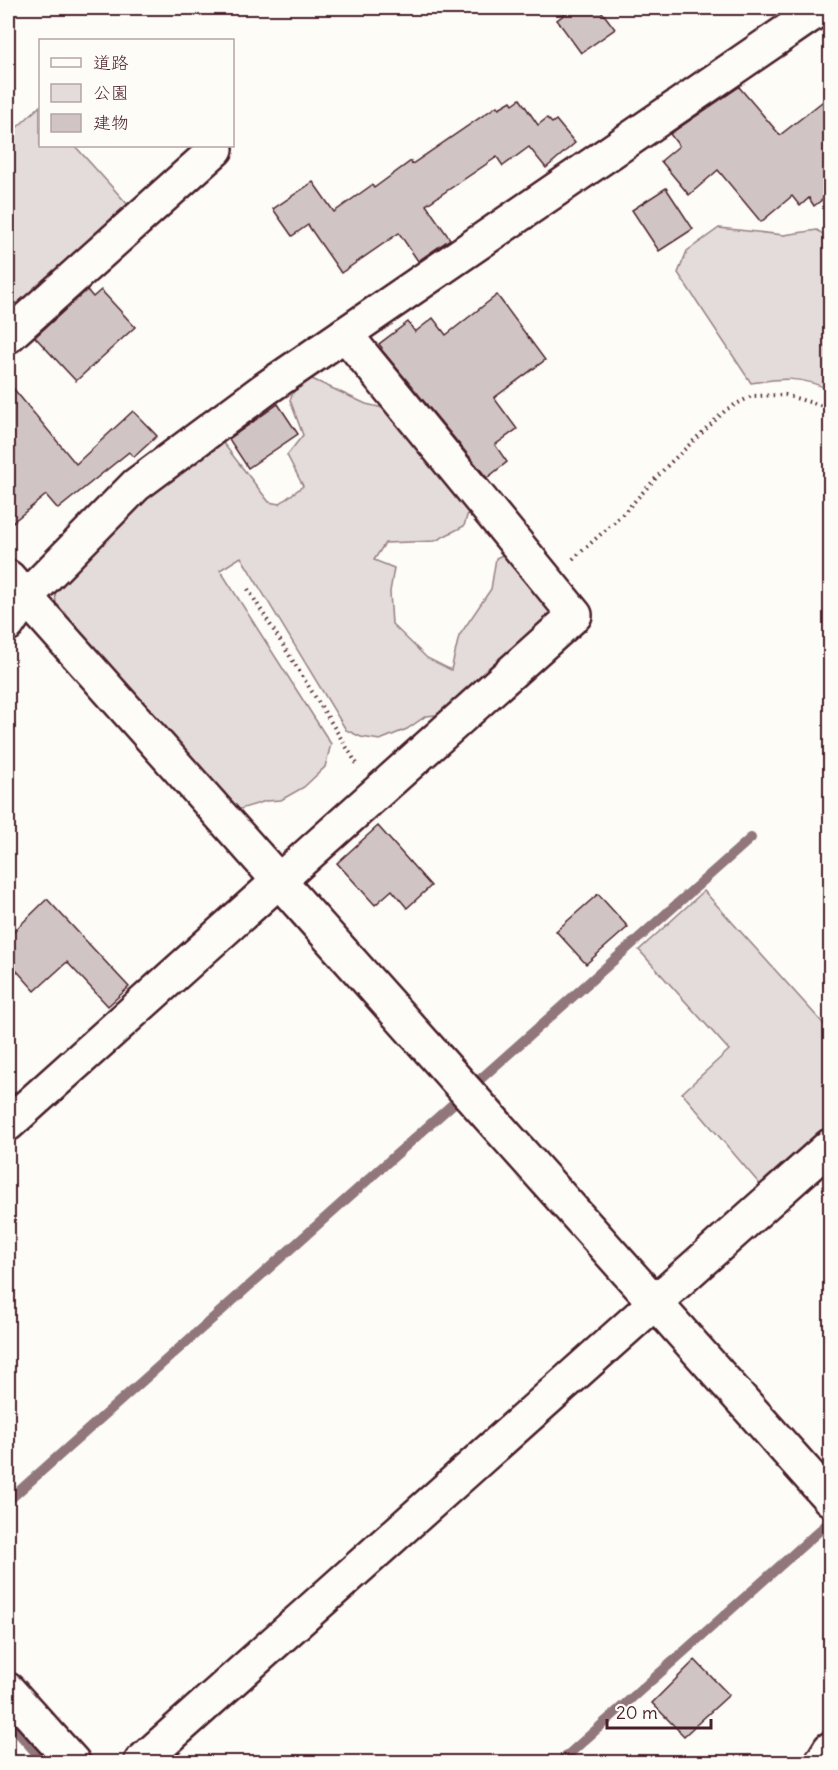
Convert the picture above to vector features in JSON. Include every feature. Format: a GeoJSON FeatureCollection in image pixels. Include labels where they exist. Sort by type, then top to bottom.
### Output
{"type":"FeatureCollection","features":[{"type":"Feature","properties":{"kind":"street"},"geometry":{"type":"LineString","coordinates":[[8,624],[17,587],[136,485],[265,389],[821,8]]}},
{"type":"Feature","properties":{"kind":"street"},"geometry":{"type":"LineString","coordinates":[[8,336],[216,149]]}},
{"type":"Feature","properties":{"kind":"street"},"geometry":{"type":"LineString","coordinates":[[8,1124],[575,615],[345,334]]}},
{"type":"Feature","properties":{"kind":"street"},"geometry":{"type":"LineString","coordinates":[[17,587],[831,1499]]}},
{"type":"Feature","properties":{"kind":"street"},"geometry":{"type":"LineString","coordinates":[[141,1762],[831,1146]]}},
{"type":"Feature","properties":{"kind":"street"},"geometry":{"type":"LineString","coordinates":[[8,1690],[73,1762]]}},
{"type":"Feature","properties":{"kind":"street"},"geometry":{"type":"LineString","coordinates":[[822,1762],[831,1749]]}},
{"type":"Feature","properties":{"kind":"path"},"geometry":{"type":"LineString","coordinates":[[548,582],[620,518],[668,465],[727,409],[752,396],[785,395],[831,408]]}},
{"type":"Feature","properties":{"kind":"path"},"geometry":{"type":"LineString","coordinates":[[248,589],[375,793]]}},
{"type":"Feature","properties":{"kind":"green space"},"geometry":{"type":"Polygon","coordinates":[[[39,107],[39,147],[76,147],[130,207],[16,310],[8,300],[8,136],[39,107]]]}},
{"type":"Feature","properties":{"kind":"green space"},"geometry":{"type":"Polygon","coordinates":[[[719,228],[784,235],[817,230],[830,239],[830,390],[810,382],[791,379],[751,383],[678,273],[687,251],[719,228]]]}},
{"type":"Feature","properties":{"kind":"green space"},"geometry":{"type":"Polygon","coordinates":[[[312,379],[366,404],[396,411],[470,506],[464,526],[435,541],[385,543],[374,560],[394,568],[390,592],[392,624],[427,658],[451,670],[459,636],[491,589],[496,558],[509,552],[553,604],[551,617],[446,714],[426,716],[407,729],[380,740],[361,737],[346,730],[241,557],[220,570],[331,744],[325,767],[304,787],[281,800],[266,801],[234,811],[57,616],[55,592],[110,526],[220,439],[269,502],[279,504],[303,486],[287,455],[303,435],[290,400],[296,386],[312,379]]]}},
{"type":"Feature","properties":{"kind":"green space"},"geometry":{"type":"Polygon","coordinates":[[[704,891],[830,1031],[830,1127],[763,1188],[682,1093],[729,1050],[639,950],[704,891]]]}},
{"type":"Feature","properties":{"kind":"building"},"geometry":{"type":"Polygon","coordinates":[[[573,8],[599,8],[615,29],[581,53],[557,20],[573,8]]]}},
{"type":"Feature","properties":{"kind":"building"},"geometry":{"type":"Polygon","coordinates":[[[739,87],[780,135],[831,95],[831,193],[814,206],[809,198],[800,206],[792,196],[761,222],[718,170],[689,195],[661,161],[679,146],[670,134],[739,87]]]}},
{"type":"Feature","properties":{"kind":"building"},"geometry":{"type":"Polygon","coordinates":[[[520,99],[538,125],[547,118],[552,123],[556,120],[575,143],[546,168],[529,147],[503,166],[497,157],[426,205],[450,239],[418,261],[399,233],[341,273],[308,225],[292,236],[273,209],[313,182],[334,212],[372,185],[374,188],[411,161],[412,164],[497,106],[499,108],[511,101],[513,104],[520,99]]]}},
{"type":"Feature","properties":{"kind":"building"},"geometry":{"type":"Polygon","coordinates":[[[666,188],[693,229],[659,251],[632,210],[666,188]]]}},
{"type":"Feature","properties":{"kind":"building"},"geometry":{"type":"Polygon","coordinates":[[[87,290],[93,297],[101,290],[135,327],[76,381],[35,337],[87,290]]]}},
{"type":"Feature","properties":{"kind":"building"},"geometry":{"type":"Polygon","coordinates":[[[497,295],[545,360],[494,398],[517,429],[495,445],[507,462],[487,478],[379,344],[408,322],[415,332],[433,318],[446,335],[497,295]]]}},
{"type":"Feature","properties":{"kind":"building"},"geometry":{"type":"Polygon","coordinates":[[[8,382],[76,464],[133,411],[157,436],[134,457],[129,452],[58,509],[46,495],[8,526],[8,382]]]}},
{"type":"Feature","properties":{"kind":"building"},"geometry":{"type":"Polygon","coordinates":[[[278,404],[298,434],[248,468],[229,439],[278,404]]]}},
{"type":"Feature","properties":{"kind":"building"},"geometry":{"type":"Polygon","coordinates":[[[378,826],[431,886],[407,908],[392,890],[375,905],[337,863],[378,826]]]}},
{"type":"Feature","properties":{"kind":"building"},"geometry":{"type":"Polygon","coordinates":[[[598,894],[628,927],[586,964],[556,931],[598,894]]]}},
{"type":"Feature","properties":{"kind":"building"},"geometry":{"type":"Polygon","coordinates":[[[47,899],[129,987],[108,1006],[67,962],[35,991],[8,961],[8,937],[47,899]]]}},
{"type":"Feature","properties":{"kind":"building"},"geometry":{"type":"Polygon","coordinates":[[[695,1660],[729,1695],[684,1736],[652,1703],[695,1660]]]}},
{"type":"Feature","properties":{"kind":"waterway"},"geometry":{"type":"LineString","coordinates":[[476,1083],[751,838]]}},
{"type":"Feature","properties":{"kind":"waterway"},"geometry":{"type":"LineString","coordinates":[[8,1501],[454,1103]]}},
{"type":"Feature","properties":{"kind":"waterway"},"geometry":{"type":"LineString","coordinates":[[560,1762],[828,1523]]}},
{"type":"Feature","properties":{"kind":"waterway"},"geometry":{"type":"LineString","coordinates":[[8,1721],[44,1762]]}}]}
